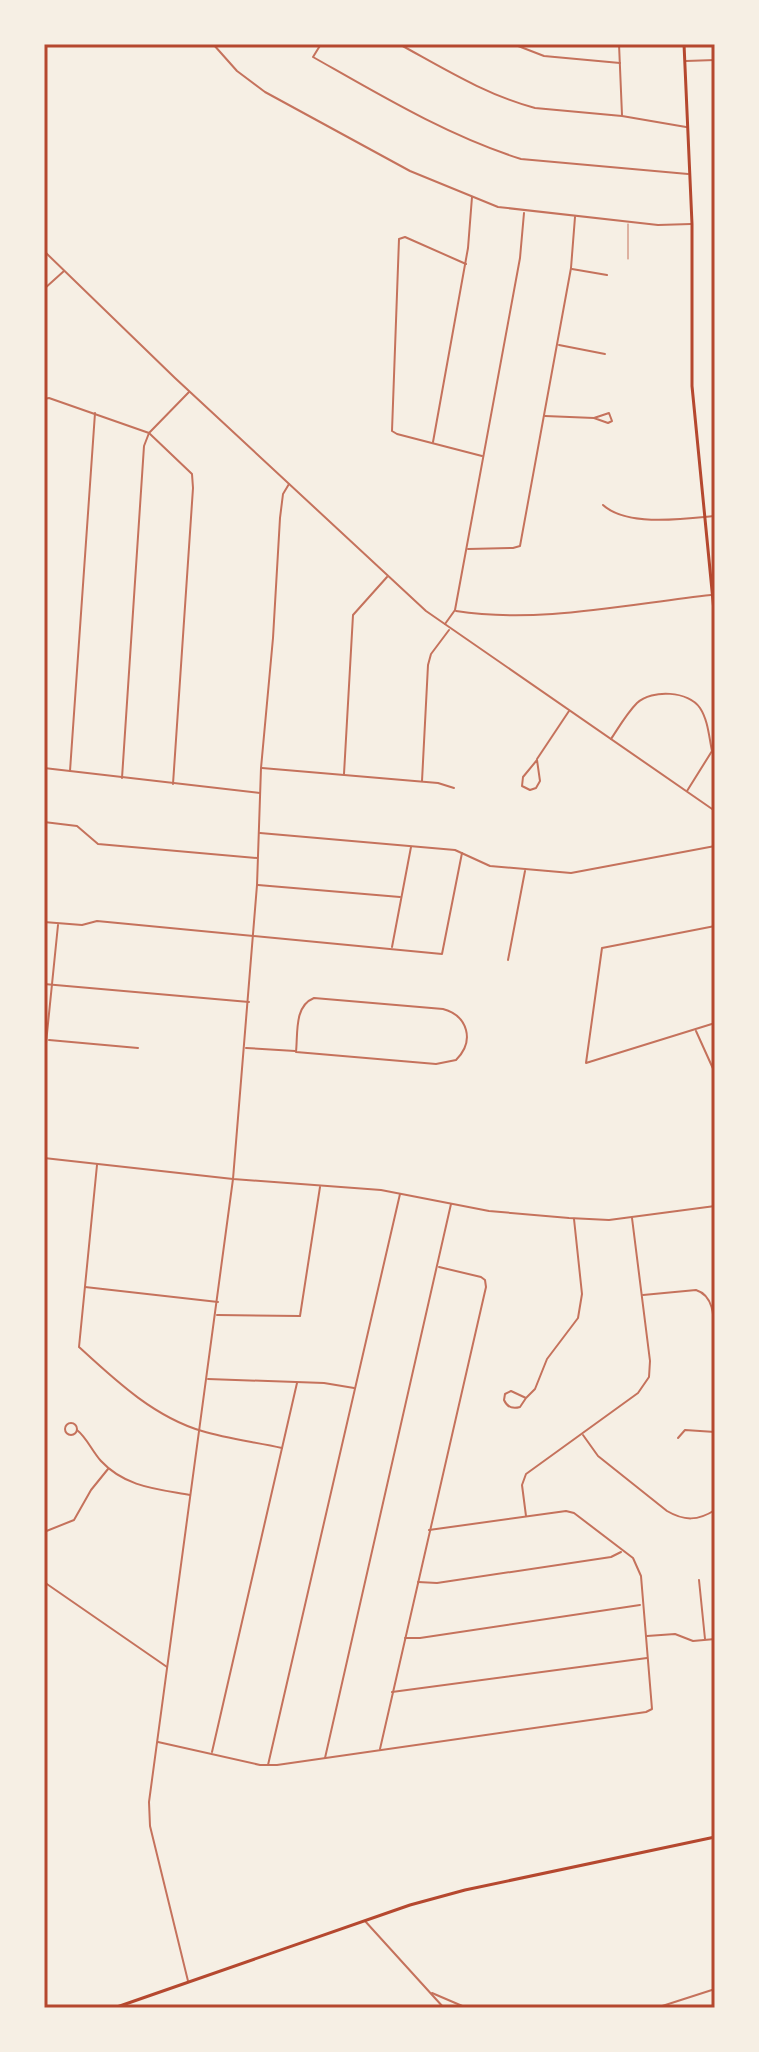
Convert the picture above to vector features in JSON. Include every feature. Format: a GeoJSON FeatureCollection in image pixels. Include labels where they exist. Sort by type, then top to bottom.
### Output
{"type":"FeatureCollection","features":[{"type":"Feature","properties":{"kind":"main road"},"geometry":{"type":"LineString","coordinates":[[684,44],[692,224],[692,386],[715,621]]}},
{"type":"Feature","properties":{"kind":"main road"},"geometry":{"type":"LineString","coordinates":[[114,2008],[364,1920],[465,1890],[715,1837]]}},
{"type":"Feature","properties":{"kind":"street"},"geometry":{"type":"LineString","coordinates":[[213,44],[237,71],[265,92],[410,171],[498,207],[628,222],[692,224]]}},
{"type":"Feature","properties":{"kind":"street"},"geometry":{"type":"LineString","coordinates":[[321,44],[313,57],[447,130],[507,155],[521,159],[690,174]]}},
{"type":"Feature","properties":{"kind":"street"},"geometry":{"type":"LineString","coordinates":[[399,44],[473,85],[523,105],[622,116],[687,128]]}},
{"type":"Feature","properties":{"kind":"street"},"geometry":{"type":"LineString","coordinates":[[513,44],[544,56],[620,63]]}},
{"type":"Feature","properties":{"kind":"street"},"geometry":{"type":"LineString","coordinates":[[619,44],[622,116]]}},
{"type":"Feature","properties":{"kind":"street"},"geometry":{"type":"LineString","coordinates":[[685,61],[715,60]]}},
{"type":"Feature","properties":{"kind":"street"},"geometry":{"type":"LineString","coordinates":[[433,443],[466,264],[472,197]]}},
{"type":"Feature","properties":{"kind":"street"},"geometry":{"type":"LineString","coordinates":[[445,624],[455,610],[520,258],[524,212]]}},
{"type":"Feature","properties":{"kind":"street"},"geometry":{"type":"LineString","coordinates":[[466,549],[520,546],[571,268],[575,216]]}},
{"type":"Feature","properties":{"kind":"street"},"geometry":{"type":"LineString","coordinates":[[466,264],[405,237],[399,239],[392,431],[483,456]]}},
{"type":"Feature","properties":{"kind":"street"},"geometry":{"type":"LineString","coordinates":[[44,251],[189,391],[388,576],[445,624],[715,811]]}},
{"type":"Feature","properties":{"kind":"street"},"geometry":{"type":"LineString","coordinates":[[571,268],[607,275]]}},
{"type":"Feature","properties":{"kind":"street"},"geometry":{"type":"LineString","coordinates":[[44,289],[64,271]]}},
{"type":"Feature","properties":{"kind":"street"},"geometry":{"type":"LineString","coordinates":[[557,345],[605,354]]}},
{"type":"Feature","properties":{"kind":"street"},"geometry":{"type":"LineString","coordinates":[[122,778],[144,446],[149,433],[189,391]]}},
{"type":"Feature","properties":{"kind":"street"},"geometry":{"type":"LineString","coordinates":[[44,399],[49,398],[149,433],[192,474],[173,784]]}},
{"type":"Feature","properties":{"kind":"street"},"geometry":{"type":"LineString","coordinates":[[70,771],[95,413]]}},
{"type":"Feature","properties":{"kind":"street"},"geometry":{"type":"LineString","coordinates":[[544,416],[594,418]]}},
{"type":"Feature","properties":{"kind":"street"},"geometry":{"type":"LineString","coordinates":[[188,1981],[150,1826],[149,1802],[233,1179],[254,937],[261,768],[281,502],[289,484]]}},
{"type":"Feature","properties":{"kind":"street"},"geometry":{"type":"LineString","coordinates":[[603,505],[612,513],[637,518],[715,516]]}},
{"type":"Feature","properties":{"kind":"street"},"geometry":{"type":"LineString","coordinates":[[708,568],[715,568]]}},
{"type":"Feature","properties":{"kind":"street"},"geometry":{"type":"LineString","coordinates":[[344,774],[353,615],[388,576]]}},
{"type":"Feature","properties":{"kind":"street"},"geometry":{"type":"LineString","coordinates":[[455,610],[489,614],[547,613],[711,595]]}},
{"type":"Feature","properties":{"kind":"street"},"geometry":{"type":"LineString","coordinates":[[422,782],[428,665],[431,654],[450,628]]}},
{"type":"Feature","properties":{"kind":"street"},"geometry":{"type":"LineString","coordinates":[[611,739],[643,699],[673,694],[689,698],[702,711],[712,751],[687,792]]}},
{"type":"Feature","properties":{"kind":"street"},"geometry":{"type":"LineString","coordinates":[[537,760],[540,781],[536,788],[530,790],[522,786],[523,777],[570,710]]}},
{"type":"Feature","properties":{"kind":"street"},"geometry":{"type":"LineString","coordinates":[[44,768],[260,793]]}},
{"type":"Feature","properties":{"kind":"street"},"geometry":{"type":"LineString","coordinates":[[261,768],[422,782],[454,788]]}},
{"type":"Feature","properties":{"kind":"street"},"geometry":{"type":"LineString","coordinates":[[44,822],[77,826],[98,844],[258,858]]}},
{"type":"Feature","properties":{"kind":"street"},"geometry":{"type":"LineString","coordinates":[[259,833],[411,846],[462,853],[490,866],[583,872],[715,846]]}},
{"type":"Feature","properties":{"kind":"street"},"geometry":{"type":"LineString","coordinates":[[392,949],[411,846]]}},
{"type":"Feature","properties":{"kind":"street"},"geometry":{"type":"LineString","coordinates":[[44,922],[82,925],[97,921],[442,954],[462,853]]}},
{"type":"Feature","properties":{"kind":"street"},"geometry":{"type":"LineString","coordinates":[[508,960],[525,870]]}},
{"type":"Feature","properties":{"kind":"street"},"geometry":{"type":"LineString","coordinates":[[257,885],[400,897]]}},
{"type":"Feature","properties":{"kind":"street"},"geometry":{"type":"LineString","coordinates":[[44,1063],[58,923]]}},
{"type":"Feature","properties":{"kind":"street"},"geometry":{"type":"LineString","coordinates":[[715,926],[602,948],[586,1063],[715,1023]]}},
{"type":"Feature","properties":{"kind":"street"},"geometry":{"type":"LineString","coordinates":[[44,984],[249,1002]]}},
{"type":"Feature","properties":{"kind":"street"},"geometry":{"type":"LineString","coordinates":[[245,1048],[444,1064],[456,1060],[464,1051],[467,1032],[462,1019],[454,1012],[443,1009],[314,998],[307,1001],[300,1011],[296,1052]]}},
{"type":"Feature","properties":{"kind":"street"},"geometry":{"type":"LineString","coordinates":[[695,1029],[715,1073]]}},
{"type":"Feature","properties":{"kind":"street"},"geometry":{"type":"LineString","coordinates":[[48,1040],[138,1048]]}},
{"type":"Feature","properties":{"kind":"street"},"geometry":{"type":"LineString","coordinates":[[44,1158],[233,1179],[400,1193],[489,1211],[574,1219],[609,1220],[715,1206]]}},
{"type":"Feature","properties":{"kind":"street"},"geometry":{"type":"LineString","coordinates":[[97,1164],[79,1347],[134,1395],[167,1416],[200,1431],[282,1448]]}},
{"type":"Feature","properties":{"kind":"street"},"geometry":{"type":"LineString","coordinates":[[217,1315],[300,1316],[320,1187]]}},
{"type":"Feature","properties":{"kind":"street"},"geometry":{"type":"LineString","coordinates":[[268,1766],[400,1193]]}},
{"type":"Feature","properties":{"kind":"street"},"geometry":{"type":"LineString","coordinates":[[325,1758],[451,1203]]}},
{"type":"Feature","properties":{"kind":"street"},"geometry":{"type":"LineString","coordinates":[[527,1517],[522,1493],[523,1478],[638,1393],[649,1377],[632,1217]]}},
{"type":"Feature","properties":{"kind":"street"},"geometry":{"type":"LineString","coordinates":[[526,1398],[511,1391],[505,1394],[504,1400],[508,1406],[520,1407],[535,1389],[547,1359],[571,1331],[579,1316],[582,1294],[574,1219]]}},
{"type":"Feature","properties":{"kind":"street"},"geometry":{"type":"LineString","coordinates":[[380,1751],[391,1692],[486,1287],[481,1277],[437,1267]]}},
{"type":"Feature","properties":{"kind":"street"},"geometry":{"type":"LineString","coordinates":[[84,1286],[218,1302]]}},
{"type":"Feature","properties":{"kind":"street"},"geometry":{"type":"LineString","coordinates":[[642,1296],[702,1292],[711,1303],[715,1346]]}},
{"type":"Feature","properties":{"kind":"street"},"geometry":{"type":"LineString","coordinates":[[208,1379],[335,1384],[355,1388]]}},
{"type":"Feature","properties":{"kind":"street"},"geometry":{"type":"LineString","coordinates":[[212,1754],[297,1383]]}},
{"type":"Feature","properties":{"kind":"street"},"geometry":{"type":"LineString","coordinates":[[77,1430],[109,1469],[137,1485],[191,1495]]}},
{"type":"Feature","properties":{"kind":"street"},"geometry":{"type":"LineString","coordinates":[[678,1438],[685,1430],[715,1432]]}},
{"type":"Feature","properties":{"kind":"street"},"geometry":{"type":"LineString","coordinates":[[582,1434],[598,1456],[677,1517],[691,1520],[705,1517],[715,1510]]}},
{"type":"Feature","properties":{"kind":"street"},"geometry":{"type":"LineString","coordinates":[[44,1524],[45,1531],[74,1520],[97,1482],[109,1469]]}},
{"type":"Feature","properties":{"kind":"street"},"geometry":{"type":"LineString","coordinates":[[157,1742],[268,1766],[652,1709],[639,1567],[633,1558],[574,1513],[566,1511],[429,1530]]}},
{"type":"Feature","properties":{"kind":"street"},"geometry":{"type":"LineString","coordinates":[[417,1582],[437,1583],[611,1557],[622,1551]]}},
{"type":"Feature","properties":{"kind":"street"},"geometry":{"type":"LineString","coordinates":[[699,1580],[705,1640]]}},
{"type":"Feature","properties":{"kind":"street"},"geometry":{"type":"LineString","coordinates":[[44,1582],[167,1667]]}},
{"type":"Feature","properties":{"kind":"street"},"geometry":{"type":"LineString","coordinates":[[404,1637],[420,1638],[642,1605]]}},
{"type":"Feature","properties":{"kind":"street"},"geometry":{"type":"LineString","coordinates":[[646,1636],[675,1634],[689,1641],[715,1639]]}},
{"type":"Feature","properties":{"kind":"street"},"geometry":{"type":"LineString","coordinates":[[391,1692],[649,1657]]}},
{"type":"Feature","properties":{"kind":"street"},"geometry":{"type":"LineString","coordinates":[[364,1920],[444,2008]]}},
{"type":"Feature","properties":{"kind":"street"},"geometry":{"type":"LineString","coordinates":[[656,2008],[715,1989]]}},
{"type":"Feature","properties":{"kind":"street"},"geometry":{"type":"LineString","coordinates":[[430,1992],[467,2008]]}},
{"type":"Feature","properties":{"kind":"lane"},"geometry":{"type":"LineString","coordinates":[[628,222],[628,259]]}}]}
